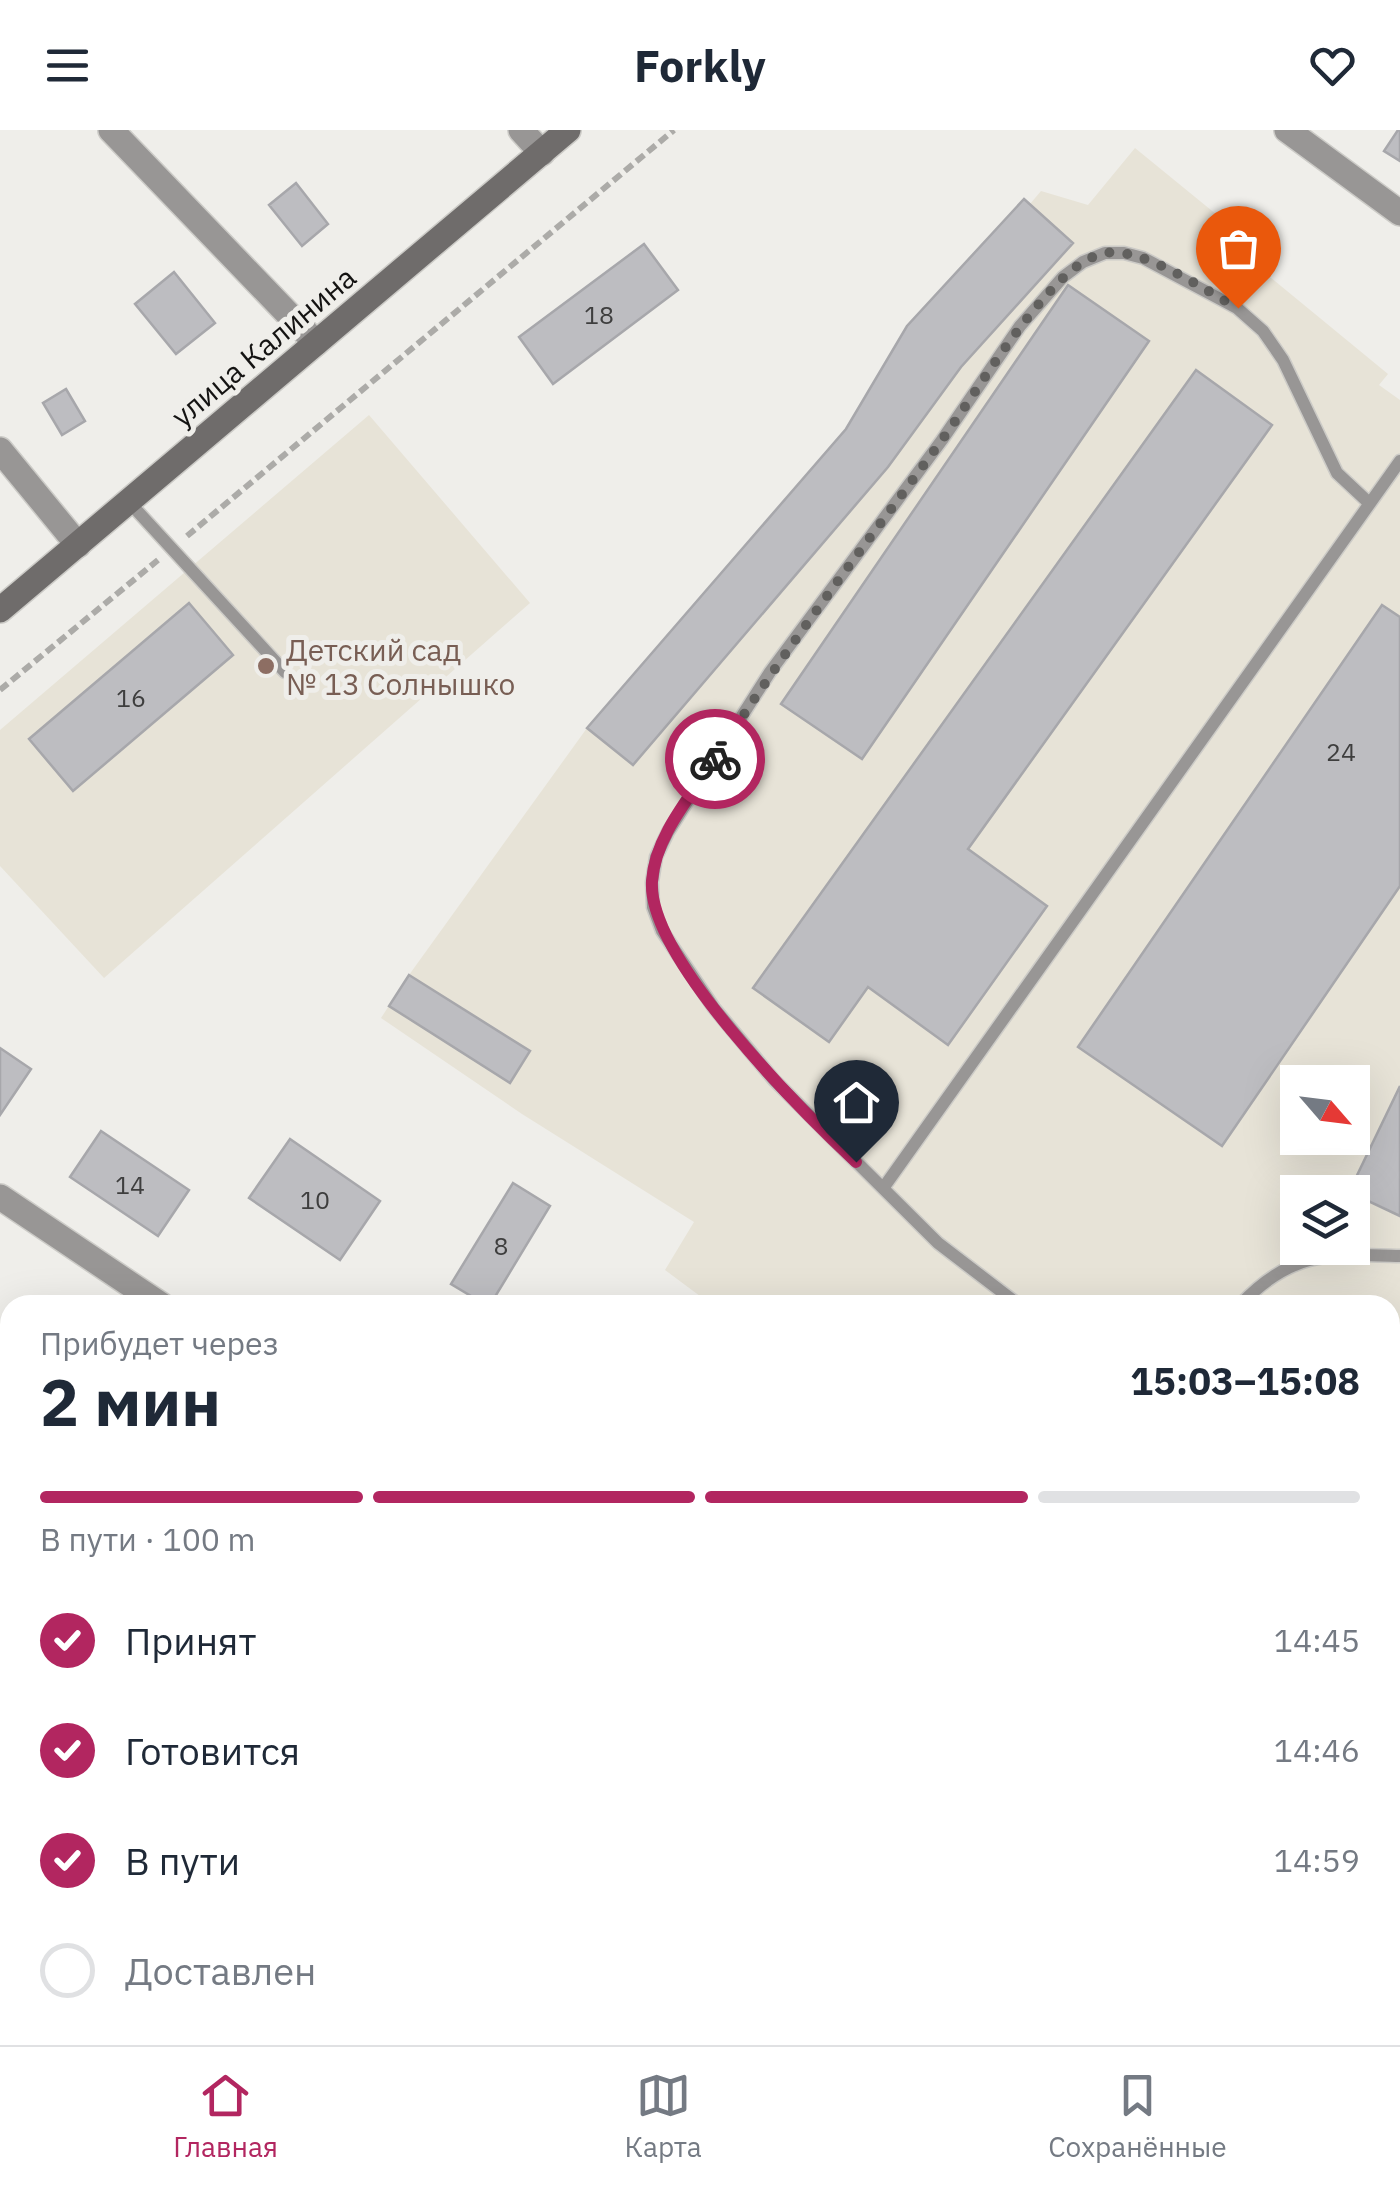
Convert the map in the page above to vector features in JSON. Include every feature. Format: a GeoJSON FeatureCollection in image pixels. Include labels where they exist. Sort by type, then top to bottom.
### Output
{"type":"FeatureCollection","features":[{"type":"Feature","properties":{"kind":"main road","name":"улица Калинина"},"geometry":{"type":"LineString","coordinates":[[0,610],[568,130]]}},
{"type":"Feature","properties":{"kind":"street"},"geometry":{"type":"LineString","coordinates":[[110,130],[316,343]]}},
{"type":"Feature","properties":{"kind":"street"},"geometry":{"type":"LineString","coordinates":[[520,130],[542,153]]}},
{"type":"Feature","properties":{"kind":"street"},"geometry":{"type":"LineString","coordinates":[[1288,130],[1400,213]]}},
{"type":"Feature","properties":{"kind":"street"},"geometry":{"type":"LineString","coordinates":[[0,450],[78,545]]}},
{"type":"Feature","properties":{"kind":"street"},"geometry":{"type":"LineString","coordinates":[[0,1197],[137,1295]]}},
{"type":"Feature","properties":{"kind":"lane"},"geometry":{"type":"LineString","coordinates":[[1006,1295],[938,1243],[774,1080],[714,1008],[662,931],[653,907],[656,857],[770,672],[942,440],[1020,326],[1063,277],[1083,262],[1105,253],[1143,258],[1238,308],[1263,331],[1283,360],[1337,473],[1368,502]]}},
{"type":"Feature","properties":{"kind":"lane"},"geometry":{"type":"LineString","coordinates":[[884,1187],[1400,461]]}},
{"type":"Feature","properties":{"kind":"lane"},"geometry":{"type":"LineString","coordinates":[[129,502],[286,672]]}},
{"type":"Feature","properties":{"kind":"lane"},"geometry":{"type":"LineString","coordinates":[[1249,1295],[1262,1281],[1300,1260],[1340,1254],[1400,1256]]}},
{"type":"Feature","properties":{"kind":"path"},"geometry":{"type":"LineString","coordinates":[[0,690],[674,130]]}},
{"type":"Feature","properties":{"kind":"shaded area"},"geometry":{"type":"Polygon","coordinates":[[[1135,148],[1233,228],[1225,240],[1388,374],[1379,385],[1400,400],[1400,1295],[699,1295],[665,1270],[694,1222],[522,1114],[381,1018],[587,728],[846,429],[907,326],[1024,199],[1030,204],[1041,191],[1088,205],[1135,148]]]}},
{"type":"Feature","properties":{"kind":"shaded area","name":"Детский сад № 13 Солнышко"},"geometry":{"type":"Polygon","coordinates":[[[369,415],[530,603],[104,978],[0,866],[0,730],[369,415]]]}},
{"type":"Feature","properties":{"kind":"building"},"geometry":{"type":"Polygon","coordinates":[[[1400,130],[1400,161],[1384,151],[1400,130]]]}},
{"type":"Feature","properties":{"kind":"building"},"geometry":{"type":"Polygon","coordinates":[[[296,183],[328,224],[302,246],[269,205],[296,183]]]}},
{"type":"Feature","properties":{"kind":"building"},"geometry":{"type":"Polygon","coordinates":[[[1024,199],[1073,243],[961,367],[888,467],[633,765],[587,728],[846,429],[907,326],[1024,199]]]}},
{"type":"Feature","properties":{"kind":"building"},"geometry":{"type":"Polygon","coordinates":[[[644,244],[678,290],[553,384],[519,337],[644,244]]]}},
{"type":"Feature","properties":{"kind":"building"},"geometry":{"type":"Polygon","coordinates":[[[174,272],[215,323],[176,354],[135,304],[174,272]]]}},
{"type":"Feature","properties":{"kind":"building"},"geometry":{"type":"Polygon","coordinates":[[[1068,285],[1149,341],[862,759],[781,704],[1068,285]]]}},
{"type":"Feature","properties":{"kind":"building"},"geometry":{"type":"Polygon","coordinates":[[[1196,370],[1272,425],[968,849],[1047,906],[948,1045],[868,987],[829,1042],[753,988],[1196,370]]]}},
{"type":"Feature","properties":{"kind":"building"},"geometry":{"type":"Polygon","coordinates":[[[66,389],[85,421],[62,435],[43,403],[66,389]]]}},
{"type":"Feature","properties":{"kind":"building"},"geometry":{"type":"Polygon","coordinates":[[[189,603],[233,655],[73,791],[29,739],[189,603]]]}},
{"type":"Feature","properties":{"kind":"building"},"geometry":{"type":"Polygon","coordinates":[[[1382,605],[1400,617],[1400,886],[1222,1146],[1078,1047],[1382,605]]]}},
{"type":"Feature","properties":{"kind":"building"},"geometry":{"type":"Polygon","coordinates":[[[409,975],[530,1051],[510,1083],[389,1006],[409,975]]]}},
{"type":"Feature","properties":{"kind":"building"},"geometry":{"type":"Polygon","coordinates":[[[0,1048],[31,1069],[0,1115],[0,1048]]]}},
{"type":"Feature","properties":{"kind":"building"},"geometry":{"type":"Polygon","coordinates":[[[1400,1086],[1400,1216],[1370,1202],[1370,1175],[1357,1175],[1400,1086]]]}},
{"type":"Feature","properties":{"kind":"building"},"geometry":{"type":"Polygon","coordinates":[[[101,1131],[189,1190],[158,1236],[70,1177],[101,1131]]]}},
{"type":"Feature","properties":{"kind":"building"},"geometry":{"type":"Polygon","coordinates":[[[290,1139],[380,1201],[340,1260],[249,1198],[290,1139]]]}},
{"type":"Feature","properties":{"kind":"building"},"geometry":{"type":"Polygon","coordinates":[[[513,1183],[550,1206],[496,1295],[469,1295],[451,1284],[513,1183]]]}},
{"type":"Feature","properties":{"kind":"way so far"},"geometry":{"type":"LineString","coordinates":[[715,759],[770,672],[942,440],[1020,326],[1063,277],[1083,262],[1105,253],[1124,253],[1143,258],[1238,308]]}},
{"type":"Feature","properties":{"kind":"place","name":"Детский сад № 13 Солнышко"},"geometry":{"type":"Point","coordinates":[266,666]}},
{"type":"Feature","properties":{"kind":"route"},"geometry":{"type":"LineString","coordinates":[[715,759],[656,857],[653,907],[662,931],[714,1008],[774,1080],[856,1162]]}}]}
